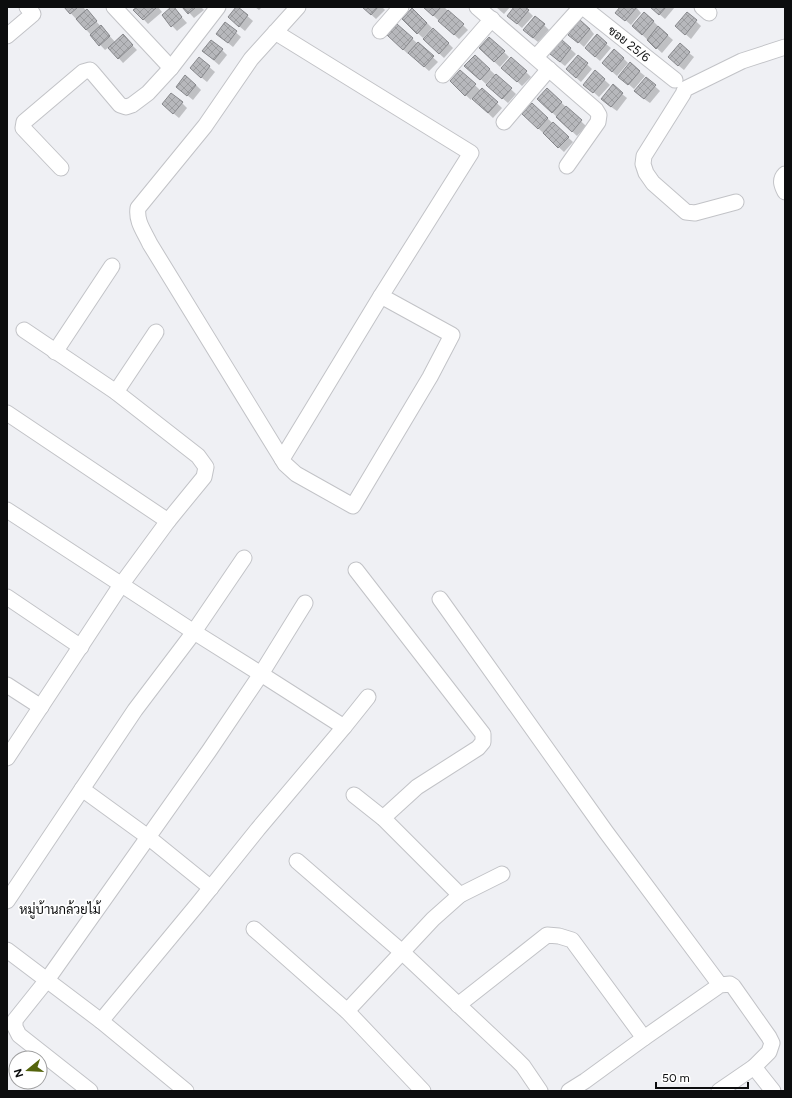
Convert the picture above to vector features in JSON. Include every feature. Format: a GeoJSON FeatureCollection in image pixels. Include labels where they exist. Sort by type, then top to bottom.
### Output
{"type":"FeatureCollection","features":[{"type":"Feature","properties":{"kind":"street"},"geometry":{"type":"LineString","coordinates":[[7,36],[33,14],[27,7]]}},
{"type":"Feature","properties":{"kind":"street"},"geometry":{"type":"LineString","coordinates":[[114,7],[171,68]]}},
{"type":"Feature","properties":{"kind":"street"},"geometry":{"type":"LineString","coordinates":[[61,168],[23,128],[24,122],[83,72],[90,70],[120,105],[126,107],[132,105],[148,93],[171,68],[218,7]]}},
{"type":"Feature","properties":{"kind":"street"},"geometry":{"type":"LineString","coordinates":[[298,7],[251,59],[205,126],[138,208],[137,216],[150,244],[285,464],[296,474],[353,506],[430,377],[452,335],[381,296]]}},
{"type":"Feature","properties":{"kind":"street"},"geometry":{"type":"LineString","coordinates":[[380,31],[401,7]]}},
{"type":"Feature","properties":{"kind":"street"},"geometry":{"type":"LineString","coordinates":[[477,7],[549,68],[596,110],[599,115],[598,122],[567,166]]}},
{"type":"Feature","properties":{"kind":"street"},"geometry":{"type":"LineString","coordinates":[[536,57],[582,7]]}},
{"type":"Feature","properties":{"kind":"street","name":"ซอย 25/6"},"geometry":{"type":"LineString","coordinates":[[582,7],[675,80]]}},
{"type":"Feature","properties":{"kind":"street"},"geometry":{"type":"LineString","coordinates":[[443,75],[492,19]]}},
{"type":"Feature","properties":{"kind":"street"},"geometry":{"type":"LineString","coordinates":[[275,32],[471,153],[405,256],[282,459]]}},
{"type":"Feature","properties":{"kind":"street"},"geometry":{"type":"LineString","coordinates":[[736,202],[695,213],[686,212],[652,183],[643,164],[644,156],[683,94],[685,88],[742,61],[785,47]]}},
{"type":"Feature","properties":{"kind":"street"},"geometry":{"type":"LineString","coordinates":[[504,122],[549,68]]}},
{"type":"Feature","properties":{"kind":"street"},"geometry":{"type":"LineString","coordinates":[[785,174],[782,176],[781,184],[785,192]]}},
{"type":"Feature","properties":{"kind":"street"},"geometry":{"type":"LineString","coordinates":[[55,352],[112,266]]}},
{"type":"Feature","properties":{"kind":"street"},"geometry":{"type":"LineString","coordinates":[[7,758],[122,585],[168,521],[204,477],[206,466],[198,456],[116,392],[24,330]]}},
{"type":"Feature","properties":{"kind":"street"},"geometry":{"type":"LineString","coordinates":[[116,392],[156,332]]}},
{"type":"Feature","properties":{"kind":"street"},"geometry":{"type":"LineString","coordinates":[[7,413],[168,521]]}},
{"type":"Feature","properties":{"kind":"street"},"geometry":{"type":"LineString","coordinates":[[7,510],[344,728]]}},
{"type":"Feature","properties":{"kind":"street"},"geometry":{"type":"LineString","coordinates":[[7,901],[135,710],[194,632],[244,558]]}},
{"type":"Feature","properties":{"kind":"street"},"geometry":{"type":"LineString","coordinates":[[356,570],[482,734],[483,742],[478,748],[417,786],[383,818]]}},
{"type":"Feature","properties":{"kind":"street"},"geometry":{"type":"LineString","coordinates":[[7,597],[81,647]]}},
{"type":"Feature","properties":{"kind":"street"},"geometry":{"type":"LineString","coordinates":[[440,599],[606,832],[720,985]]}},
{"type":"Feature","properties":{"kind":"street"},"geometry":{"type":"LineString","coordinates":[[90,1091],[19,1035],[15,1027],[15,1020],[47,980],[209,751],[261,674],[305,603]]}},
{"type":"Feature","properties":{"kind":"street"},"geometry":{"type":"LineString","coordinates":[[7,685],[41,707]]}},
{"type":"Feature","properties":{"kind":"street"},"geometry":{"type":"LineString","coordinates":[[101,1021],[368,697]]}},
{"type":"Feature","properties":{"kind":"street"},"geometry":{"type":"LineString","coordinates":[[82,789],[148,836],[211,888]]}},
{"type":"Feature","properties":{"kind":"street"},"geometry":{"type":"LineString","coordinates":[[354,795],[383,818],[460,895]]}},
{"type":"Feature","properties":{"kind":"street"},"geometry":{"type":"LineString","coordinates":[[298,861],[402,952],[523,1066],[540,1091]]}},
{"type":"Feature","properties":{"kind":"street"},"geometry":{"type":"LineString","coordinates":[[347,1011],[433,919],[460,895],[502,874]]}},
{"type":"Feature","properties":{"kind":"street"},"geometry":{"type":"LineString","coordinates":[[254,928],[347,1011],[423,1091]]}},
{"type":"Feature","properties":{"kind":"street"},"geometry":{"type":"LineString","coordinates":[[458,1005],[547,935],[559,936],[572,940],[644,1038]]}},
{"type":"Feature","properties":{"kind":"street"},"geometry":{"type":"LineString","coordinates":[[7,950],[101,1021],[186,1091]]}},
{"type":"Feature","properties":{"kind":"street"},"geometry":{"type":"LineString","coordinates":[[569,1091],[588,1086],[644,1038],[720,985],[730,984],[733,986],[772,1043],[770,1052],[725,1090]]}},
{"type":"Feature","properties":{"kind":"street"},"geometry":{"type":"LineString","coordinates":[[754,1067],[774,1091]]}},
{"type":"Feature","properties":{"kind":"building"},"geometry":{"type":"Polygon","coordinates":[[[64,7],[78,7],[70,14],[64,7]]]}},
{"type":"Feature","properties":{"kind":"building"},"geometry":{"type":"Polygon","coordinates":[[[137,7],[157,7],[143,20],[133,10],[137,7]]]}},
{"type":"Feature","properties":{"kind":"building"},"geometry":{"type":"Polygon","coordinates":[[[171,7],[174,7],[182,17],[171,27],[162,15],[171,7]]]}},
{"type":"Feature","properties":{"kind":"building"},"geometry":{"type":"Polygon","coordinates":[[[182,7],[196,7],[188,14],[182,7]]]}},
{"type":"Feature","properties":{"kind":"building"},"geometry":{"type":"Polygon","coordinates":[[[236,7],[248,15],[239,27],[228,17],[236,7]]]}},
{"type":"Feature","properties":{"kind":"building"},"geometry":{"type":"Polygon","coordinates":[[[362,7],[378,7],[371,15],[362,7]]]}},
{"type":"Feature","properties":{"kind":"building"},"geometry":{"type":"Polygon","coordinates":[[[423,7],[441,7],[433,16],[423,7]]]}},
{"type":"Feature","properties":{"kind":"building"},"geometry":{"type":"Polygon","coordinates":[[[514,7],[525,7],[529,10],[517,24],[507,16],[514,7]]]}},
{"type":"Feature","properties":{"kind":"building"},"geometry":{"type":"Polygon","coordinates":[[[620,7],[637,7],[625,21],[615,13],[620,7]]]}},
{"type":"Feature","properties":{"kind":"building"},"geometry":{"type":"Polygon","coordinates":[[[650,7],[666,7],[659,15],[650,7]]]}},
{"type":"Feature","properties":{"kind":"building"},"geometry":{"type":"Polygon","coordinates":[[[412,8],[427,23],[417,34],[402,19],[412,8]]]}},
{"type":"Feature","properties":{"kind":"building"},"geometry":{"type":"Polygon","coordinates":[[[87,9],[97,21],[86,30],[76,19],[87,9]]]}},
{"type":"Feature","properties":{"kind":"building"},"geometry":{"type":"Polygon","coordinates":[[[448,10],[464,24],[454,35],[438,21],[448,10]]]}},
{"type":"Feature","properties":{"kind":"building"},"geometry":{"type":"Polygon","coordinates":[[[644,12],[654,21],[642,35],[632,26],[644,12]]]}},
{"type":"Feature","properties":{"kind":"building"},"geometry":{"type":"Polygon","coordinates":[[[687,12],[697,20],[685,35],[675,26],[687,12]]]}},
{"type":"Feature","properties":{"kind":"building"},"geometry":{"type":"Polygon","coordinates":[[[535,16],[545,24],[533,38],[523,30],[535,16]]]}},
{"type":"Feature","properties":{"kind":"building"},"geometry":{"type":"Polygon","coordinates":[[[580,20],[590,29],[578,43],[568,35],[580,20]]]}},
{"type":"Feature","properties":{"kind":"building"},"geometry":{"type":"Polygon","coordinates":[[[225,22],[237,31],[228,43],[216,34],[225,22]]]}},
{"type":"Feature","properties":{"kind":"building"},"geometry":{"type":"Polygon","coordinates":[[[397,24],[413,38],[403,50],[387,35],[397,24]]]}},
{"type":"Feature","properties":{"kind":"building"},"geometry":{"type":"Polygon","coordinates":[[[101,25],[110,36],[99,46],[90,35],[101,25]]]}},
{"type":"Feature","properties":{"kind":"building"},"geometry":{"type":"Polygon","coordinates":[[[658,26],[668,35],[656,49],[647,40],[658,26]]]}},
{"type":"Feature","properties":{"kind":"building"},"geometry":{"type":"Polygon","coordinates":[[[433,28],[449,43],[439,54],[423,39],[433,28]]]}},
{"type":"Feature","properties":{"kind":"building"},"geometry":{"type":"Polygon","coordinates":[[[123,34],[133,45],[118,59],[108,48],[123,34]]]}},
{"type":"Feature","properties":{"kind":"building"},"geometry":{"type":"Polygon","coordinates":[[[597,34],[607,43],[595,57],[585,48],[597,34]]]}},
{"type":"Feature","properties":{"kind":"building"},"geometry":{"type":"Polygon","coordinates":[[[489,37],[505,51],[494,62],[479,48],[489,37]]]}},
{"type":"Feature","properties":{"kind":"building"},"geometry":{"type":"Polygon","coordinates":[[[211,40],[223,49],[214,60],[202,51],[211,40]]]}},
{"type":"Feature","properties":{"kind":"building"},"geometry":{"type":"Polygon","coordinates":[[[562,40],[571,48],[560,62],[550,54],[562,40]]]}},
{"type":"Feature","properties":{"kind":"building"},"geometry":{"type":"Polygon","coordinates":[[[418,42],[434,56],[424,67],[408,53],[418,42]]]}},
{"type":"Feature","properties":{"kind":"building"},"geometry":{"type":"Polygon","coordinates":[[[680,43],[690,52],[678,66],[668,57],[680,43]]]}},
{"type":"Feature","properties":{"kind":"building"},"geometry":{"type":"Polygon","coordinates":[[[614,49],[624,58],[612,72],[602,63],[614,49]]]}},
{"type":"Feature","properties":{"kind":"building"},"geometry":{"type":"Polygon","coordinates":[[[475,55],[490,69],[480,80],[464,66],[475,55]]]}},
{"type":"Feature","properties":{"kind":"building"},"geometry":{"type":"Polygon","coordinates":[[[578,55],[588,63],[576,78],[566,69],[578,55]]]}},
{"type":"Feature","properties":{"kind":"building"},"geometry":{"type":"Polygon","coordinates":[[[199,57],[210,66],[201,78],[190,68],[199,57]]]}},
{"type":"Feature","properties":{"kind":"building"},"geometry":{"type":"Polygon","coordinates":[[[511,57],[527,71],[517,82],[501,68],[511,57]]]}},
{"type":"Feature","properties":{"kind":"building"},"geometry":{"type":"Polygon","coordinates":[[[630,62],[640,71],[628,85],[618,77],[630,62]]]}},
{"type":"Feature","properties":{"kind":"building"},"geometry":{"type":"Polygon","coordinates":[[[460,70],[476,84],[465,96],[450,81],[460,70]]]}},
{"type":"Feature","properties":{"kind":"building"},"geometry":{"type":"Polygon","coordinates":[[[595,70],[605,79],[593,93],[583,85],[595,70]]]}},
{"type":"Feature","properties":{"kind":"building"},"geometry":{"type":"Polygon","coordinates":[[[496,74],[512,88],[502,99],[486,85],[496,74]]]}},
{"type":"Feature","properties":{"kind":"building"},"geometry":{"type":"Polygon","coordinates":[[[185,75],[196,85],[187,96],[176,87],[185,75]]]}},
{"type":"Feature","properties":{"kind":"building"},"geometry":{"type":"Polygon","coordinates":[[[646,77],[656,85],[644,99],[634,91],[646,77]]]}},
{"type":"Feature","properties":{"kind":"building"},"geometry":{"type":"Polygon","coordinates":[[[613,84],[623,93],[611,107],[601,99],[613,84]]]}},
{"type":"Feature","properties":{"kind":"building"},"geometry":{"type":"Polygon","coordinates":[[[482,88],[498,102],[488,113],[472,99],[482,88]]]}},
{"type":"Feature","properties":{"kind":"building"},"geometry":{"type":"Polygon","coordinates":[[[547,88],[562,102],[552,113],[537,99],[547,88]]]}},
{"type":"Feature","properties":{"kind":"building"},"geometry":{"type":"Polygon","coordinates":[[[171,93],[183,102],[173,114],[162,104],[171,93]]]}},
{"type":"Feature","properties":{"kind":"building"},"geometry":{"type":"Polygon","coordinates":[[[532,103],[548,118],[538,129],[522,114],[532,103]]]}},
{"type":"Feature","properties":{"kind":"building"},"geometry":{"type":"Polygon","coordinates":[[[566,106],[582,120],[572,132],[556,117],[566,106]]]}},
{"type":"Feature","properties":{"kind":"building"},"geometry":{"type":"Polygon","coordinates":[[[553,122],[569,137],[558,148],[543,133],[553,122]]]}},
{"type":"Feature","properties":{"kind":"district","name":"หมู่บ้านกล้วยไม้"},"geometry":{"type":"Point","coordinates":[60,909]}}]}
